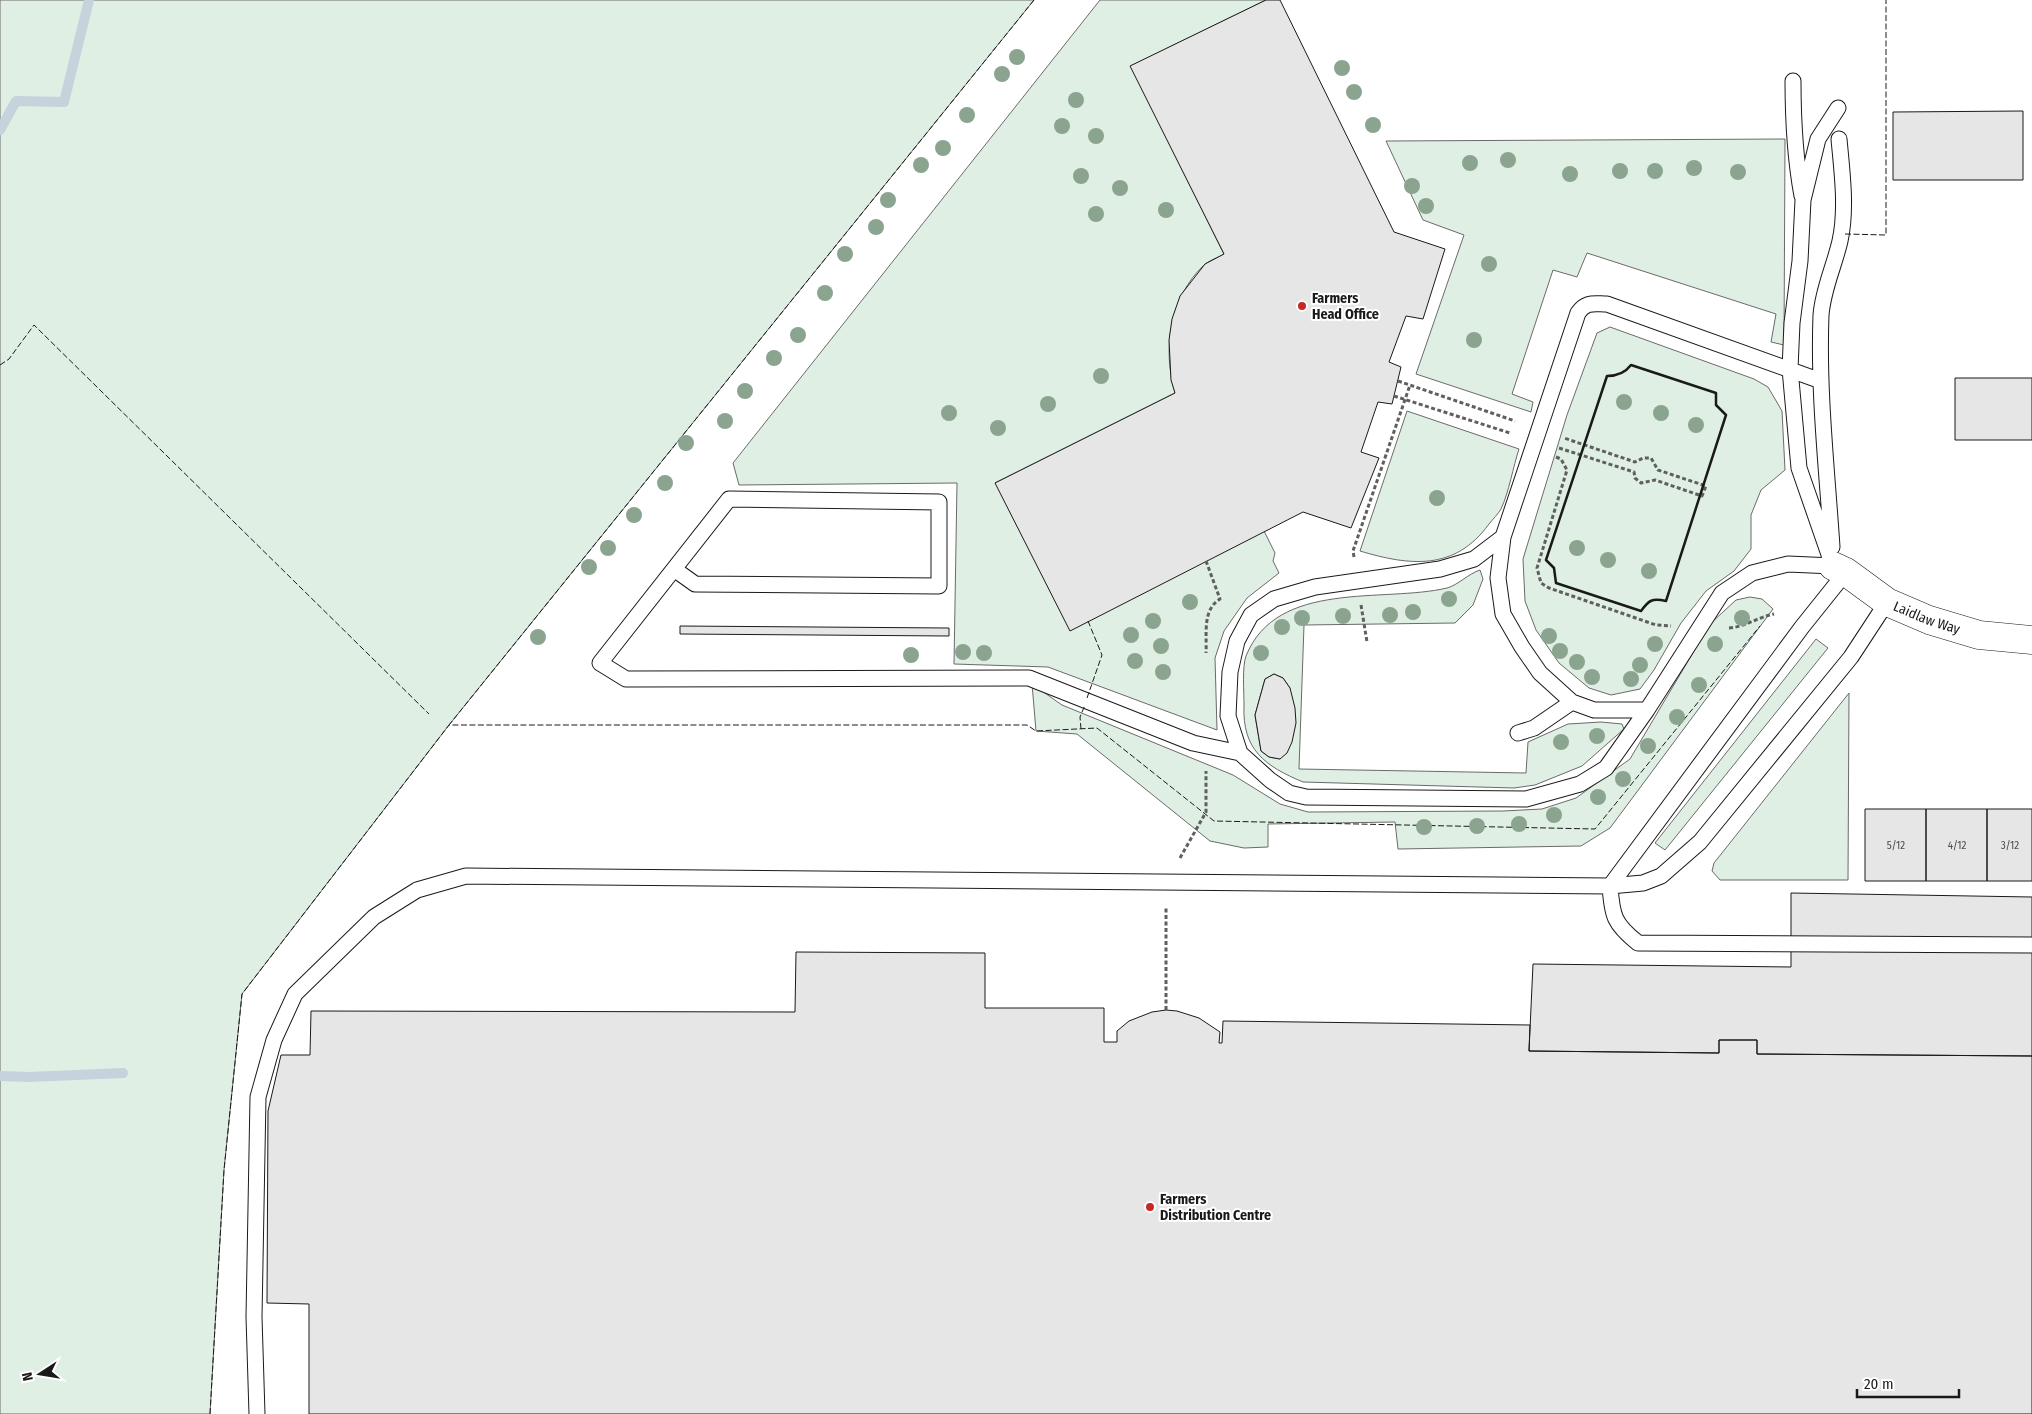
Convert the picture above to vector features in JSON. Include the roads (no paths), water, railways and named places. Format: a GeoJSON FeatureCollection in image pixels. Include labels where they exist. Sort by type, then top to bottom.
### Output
{"type":"FeatureCollection","features":[{"type":"Feature","properties":{"kind":"street","name":"Laidlaw Way"},"geometry":{"type":"LineString","coordinates":[[1839,569],[1887,602],[1929,620],[1979,635],[2032,640]]}},
{"type":"Feature","properties":{"kind":"lane"},"geometry":{"type":"LineString","coordinates":[[1792,81],[1797,173],[1803,200]]}},
{"type":"Feature","properties":{"kind":"lane"},"geometry":{"type":"LineString","coordinates":[[1838,108],[1818,139],[1803,200],[1800,261],[1792,323],[1790,369],[1799,468],[1839,569]]}},
{"type":"Feature","properties":{"kind":"lane"},"geometry":{"type":"LineString","coordinates":[[1839,139],[1843,215],[1840,242],[1824,293],[1821,315],[1821,381],[1839,569],[1802,627],[1610,886],[1612,911],[1622,930],[1638,943],[2032,945]]}},
{"type":"Feature","properties":{"kind":"lane"},"geometry":{"type":"LineString","coordinates":[[1646,710],[1594,710],[1572,702],[1540,673],[1522,648],[1503,614],[1498,578],[1503,538],[1574,322],[1583,306],[1590,303],[1607,304],[1821,381]]}},
{"type":"Feature","properties":{"kind":"lane"},"geometry":{"type":"LineString","coordinates":[[674,568],[695,584],[939,586],[939,502],[729,499],[674,568],[600,663],[626,679],[1029,678],[1193,742],[1240,753],[1270,780],[1289,793],[1306,797],[1526,799],[1580,784],[1606,768],[1722,593],[1752,573],[1788,564],[1839,569]]}},
{"type":"Feature","properties":{"kind":"lane"},"geometry":{"type":"LineString","coordinates":[[1240,753],[1228,716],[1230,672],[1236,641],[1251,615],[1274,599],[1314,587],[1440,569],[1474,559],[1503,538]]}},
{"type":"Feature","properties":{"kind":"lane"},"geometry":{"type":"LineString","coordinates":[[257,1414],[254,1317],[258,1097],[274,1040],[295,994],[374,917],[417,890],[466,876],[1610,886],[1643,883],[1661,876],[1700,842],[1852,657],[1887,602]]}},
{"type":"Feature","properties":{"kind":"lane"},"geometry":{"type":"LineString","coordinates":[[1518,733],[1534,728],[1572,702]]}},
{"type":"Feature","properties":{"kind":"waterway"},"geometry":{"type":"LineString","coordinates":[[0,130],[16,101],[64,102],[89,0]]}},
{"type":"Feature","properties":{"kind":"waterway"},"geometry":{"type":"LineString","coordinates":[[0,1076],[29,1077],[123,1073]]}},
{"type":"Feature","properties":{"kind":"place","name":"Farmers Head Office"},"geometry":{"type":"Point","coordinates":[1302,306]}},
{"type":"Feature","properties":{"kind":"place","name":"Farmers Distribution Centre"},"geometry":{"type":"Point","coordinates":[1150,1207]}}]}
